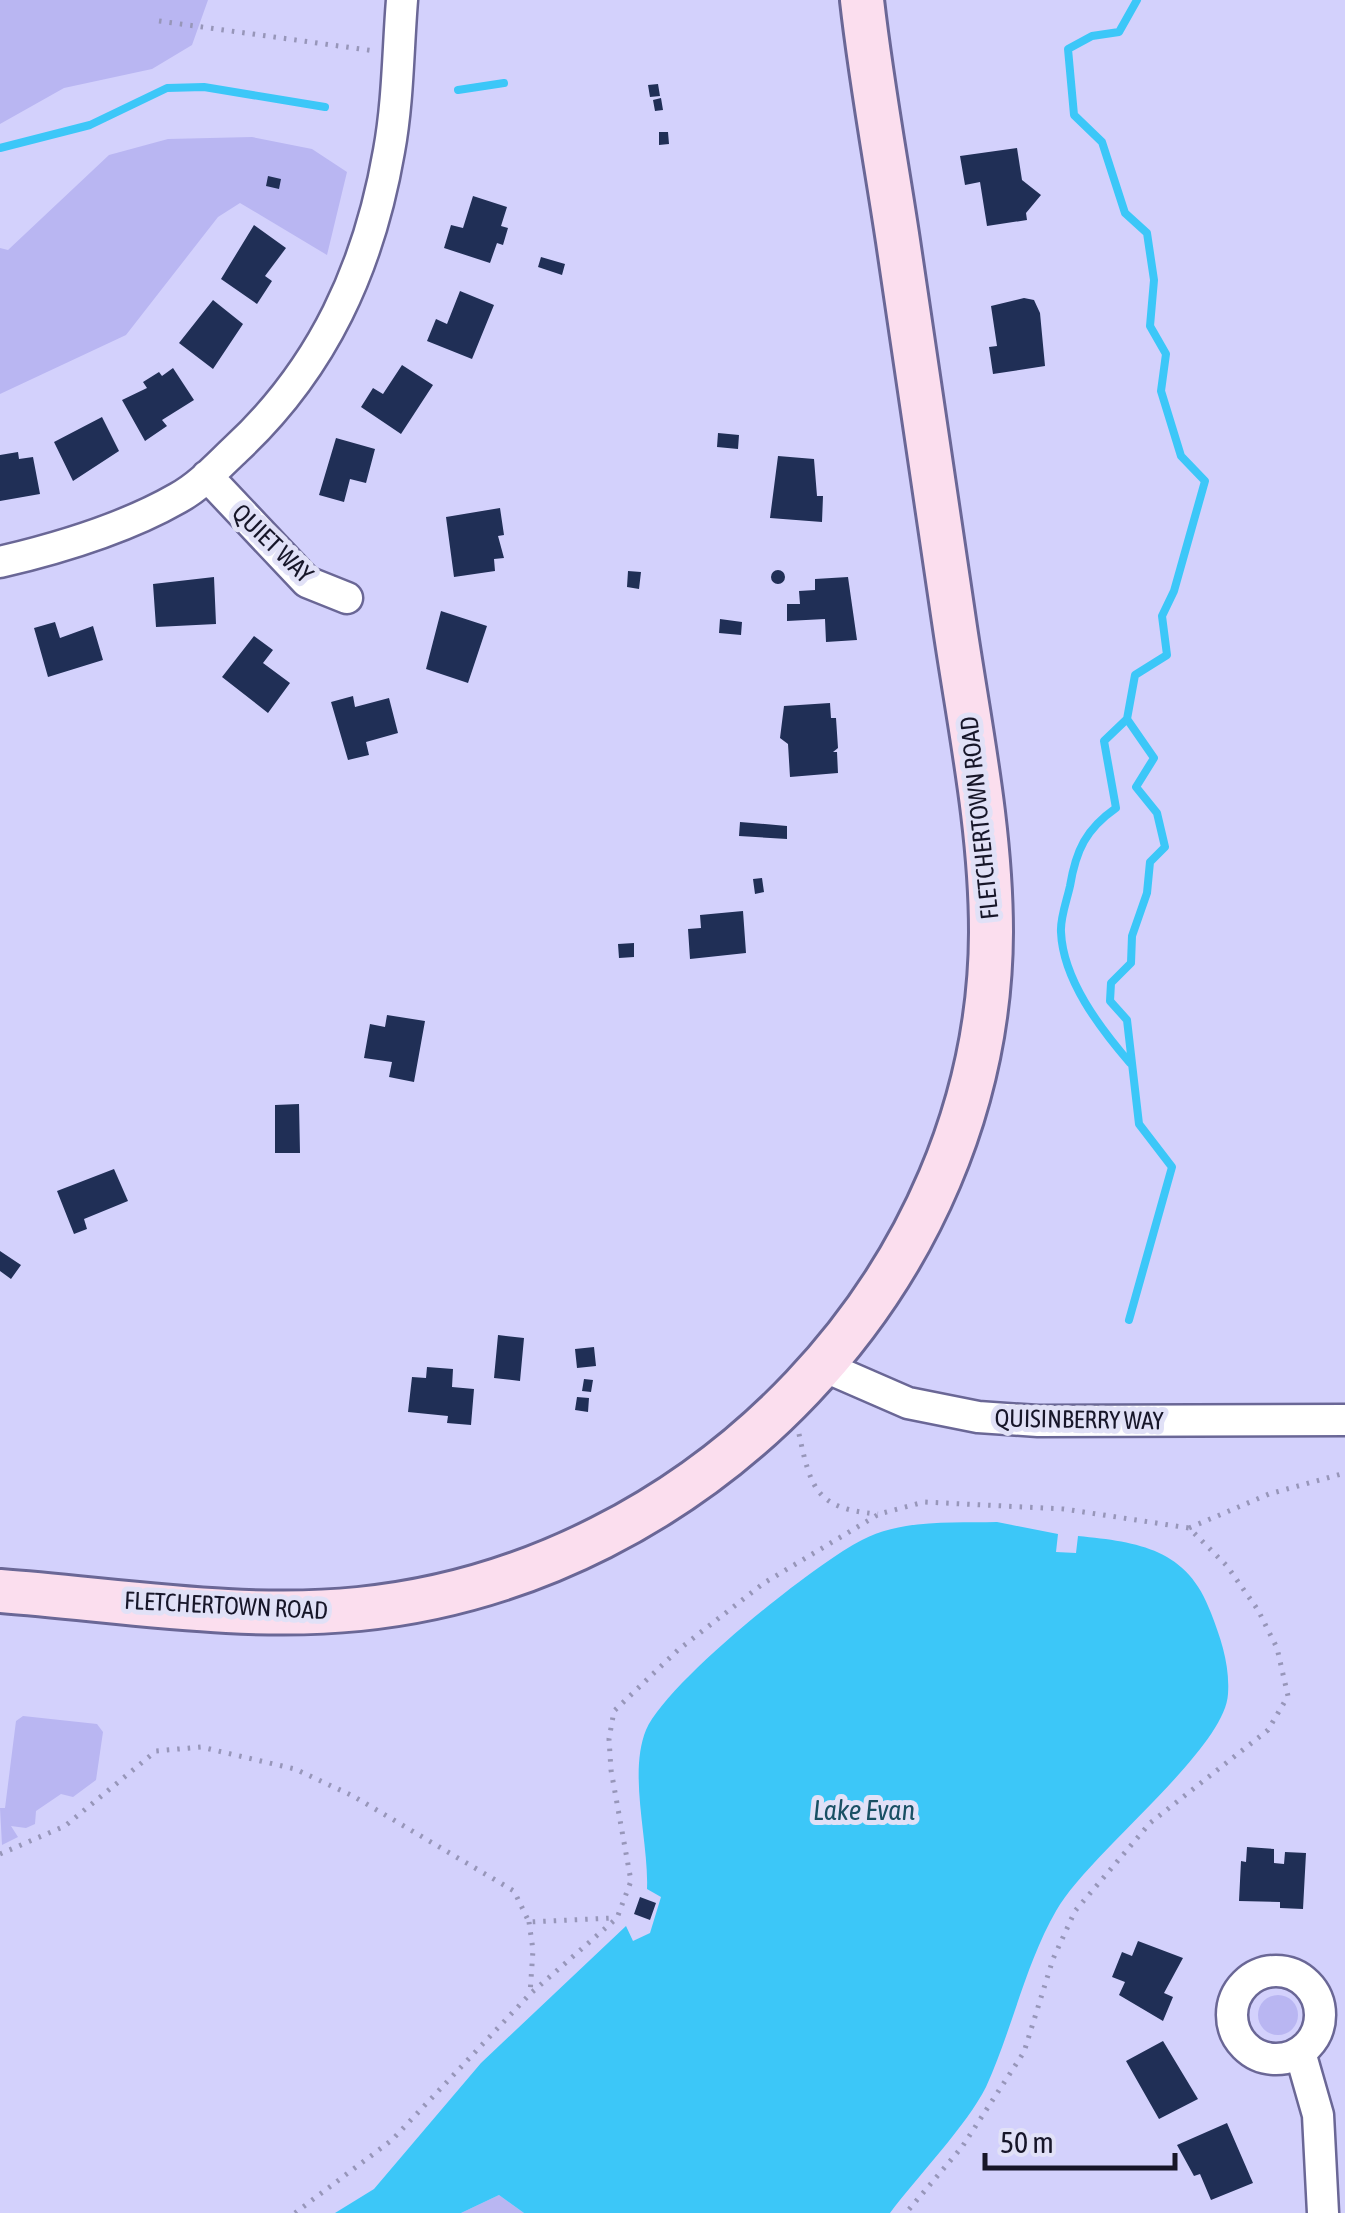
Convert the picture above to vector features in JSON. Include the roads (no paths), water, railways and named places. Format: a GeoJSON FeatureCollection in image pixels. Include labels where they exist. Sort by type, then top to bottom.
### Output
{"type":"FeatureCollection","features":[{"type":"Feature","properties":{"kind":"street"},"geometry":{"type":"LineString","coordinates":[[0,562],[83,540],[180,498],[288,395],[332,330],[364,256],[390,148],[402,0]]}},
{"type":"Feature","properties":{"kind":"street","name":"FLETCHERTOWN ROAD"},"geometry":{"type":"LineString","coordinates":[[0,1591],[290,1612],[360,1609],[463,1590],[515,1574],[604,1537],[676,1496],[725,1462],[792,1402],[892,1274],[951,1152],[976,1057],[991,936],[988,865],[972,734],[862,0]]}},
{"type":"Feature","properties":{"kind":"street","name":"QUIET WAY"},"geometry":{"type":"LineString","coordinates":[[207,476],[307,582],[347,598]]}},
{"type":"Feature","properties":{"kind":"street","name":"QUISINBERRY WAY"},"geometry":{"type":"LineString","coordinates":[[822,1366],[908,1402],[978,1417],[1038,1421],[1345,1420]]}},
{"type":"Feature","properties":{"kind":"street"},"geometry":{"type":"LineString","coordinates":[[1300,2052],[1318,2115],[1324,2213]]}},
{"type":"Feature","properties":{"kind":"water","name":"Lake Evan"},"geometry":{"type":"Polygon","coordinates":[[[997,1522],[1058,1534],[1056,1552],[1076,1553],[1078,1536],[1141,1546],[1175,1562],[1201,1592],[1211,1613],[1226,1662],[1228,1694],[1221,1717],[1204,1744],[1072,1888],[1056,1911],[978,2102],[890,2213],[524,2213],[499,2195],[461,2213],[335,2213],[374,2189],[481,2063],[626,1926],[633,1941],[650,1933],[661,1897],[647,1889],[639,1787],[641,1748],[646,1730],[659,1709],[682,1684],[778,1598],[862,1540],[911,1525],[997,1522]]]}},
{"type":"Feature","properties":{"kind":"waterway"},"geometry":{"type":"LineString","coordinates":[[1129,1320],[1172,1167],[1139,1124],[1127,1020],[1110,1001],[1111,983],[1131,963],[1132,936],[1147,893],[1150,862],[1165,847],[1157,813],[1136,787],[1154,758],[1127,719],[1135,675],[1167,655],[1162,616],[1174,591],[1205,481],[1181,456],[1161,391],[1166,354],[1150,326],[1154,280],[1147,233],[1125,213],[1102,142],[1074,115],[1068,49],[1092,36],[1119,32],[1137,0]]}},
{"type":"Feature","properties":{"kind":"waterway"},"geometry":{"type":"LineString","coordinates":[[458,90],[504,83]]}},
{"type":"Feature","properties":{"kind":"waterway"},"geometry":{"type":"LineString","coordinates":[[0,148],[90,125],[167,88],[204,87],[325,107]]}},
{"type":"Feature","properties":{"kind":"waterway"},"geometry":{"type":"LineString","coordinates":[[1127,719],[1104,741],[1116,808],[1090,832],[1079,851],[1061,932],[1068,968],[1076,985],[1130,1063]]}}]}
